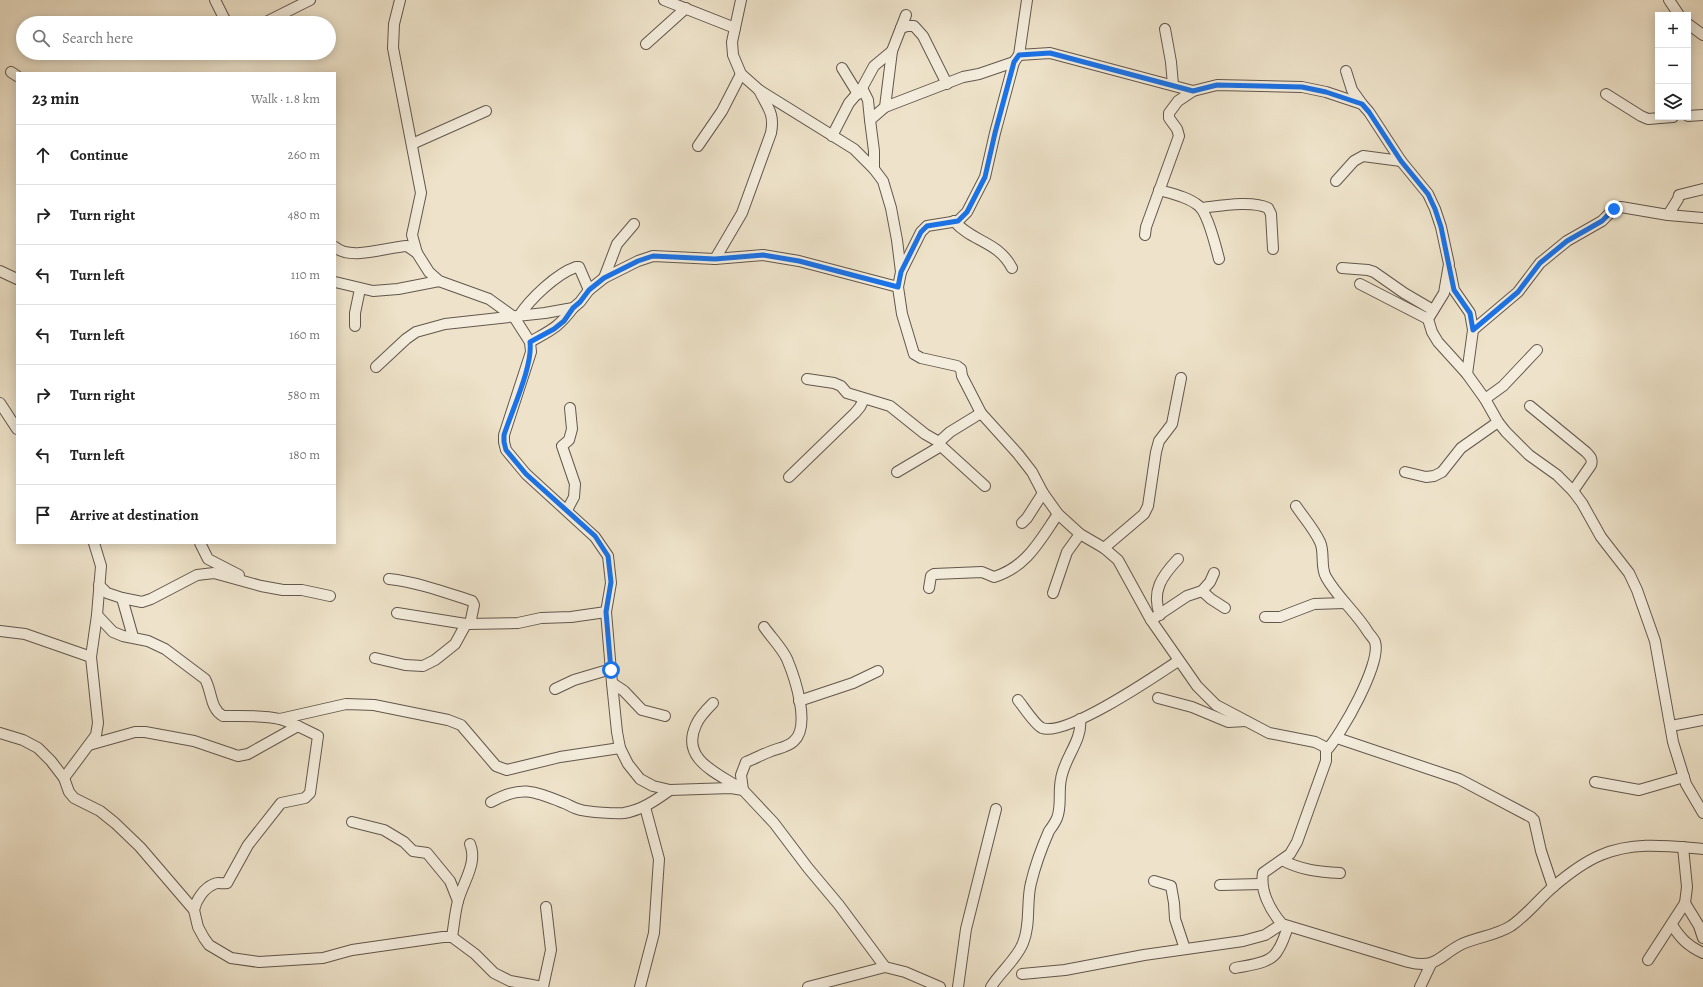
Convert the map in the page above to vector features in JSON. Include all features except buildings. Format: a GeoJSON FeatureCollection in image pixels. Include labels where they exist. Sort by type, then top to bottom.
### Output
{"type":"FeatureCollection","features":[{"type":"Feature","properties":{"kind":"street"},"geometry":{"type":"LineString","coordinates":[[215,0],[223,16]]}},
{"type":"Feature","properties":{"kind":"street"},"geometry":{"type":"LineString","coordinates":[[278,16],[310,0]]}},
{"type":"Feature","properties":{"kind":"street"},"geometry":{"type":"LineString","coordinates":[[400,0],[394,24],[393,48],[395,65],[421,192],[412,235],[417,253],[429,272],[439,281],[489,299],[517,316],[530,342],[531,352],[528,364],[504,435],[504,442],[506,450],[526,474],[595,536],[608,556],[611,582],[606,612],[617,732],[620,748],[628,764],[640,779],[653,786],[670,790],[730,788],[743,790]]}},
{"type":"Feature","properties":{"kind":"street"},"geometry":{"type":"LineString","coordinates":[[664,0],[735,28]]}},
{"type":"Feature","properties":{"kind":"street"},"geometry":{"type":"LineString","coordinates":[[741,0],[732,42],[733,55],[741,74],[759,90],[854,149],[874,169],[883,181],[891,208],[901,272]]}},
{"type":"Feature","properties":{"kind":"street"},"geometry":{"type":"LineString","coordinates":[[1027,0],[1016,59],[995,133],[985,177],[967,212],[958,221],[927,226],[921,232],[901,272],[898,287],[902,314],[914,354],[921,358],[957,366],[961,369],[962,376],[981,412],[1032,472],[1043,493],[1058,514],[1080,534],[1104,548],[1118,560],[1156,618],[1178,661],[1197,686],[1216,705],[1269,733],[1315,742],[1325,747],[1326,762],[1297,842],[1290,854],[1263,873],[1261,884],[1267,900],[1277,918],[1285,925],[1408,962],[1420,965],[1431,964],[1460,945],[1496,933],[1511,926],[1524,916],[1553,886],[1581,866],[1601,855],[1623,848],[1648,844],[1703,849]]}},
{"type":"Feature","properties":{"kind":"street"},"geometry":{"type":"LineString","coordinates":[[1669,0],[1677,12]]}},
{"type":"Feature","properties":{"kind":"street"},"geometry":{"type":"LineString","coordinates":[[646,44],[686,8]]}},
{"type":"Feature","properties":{"kind":"street"},"geometry":{"type":"LineString","coordinates":[[885,107],[892,51],[906,15]]}},
{"type":"Feature","properties":{"kind":"street"},"geometry":{"type":"LineString","coordinates":[[901,28],[914,26],[923,36],[947,84]]}},
{"type":"Feature","properties":{"kind":"street"},"geometry":{"type":"LineString","coordinates":[[1691,26],[1703,35]]}},
{"type":"Feature","properties":{"kind":"street"},"geometry":{"type":"LineString","coordinates":[[1165,29],[1171,62],[1173,85]]}},
{"type":"Feature","properties":{"kind":"street"},"geometry":{"type":"LineString","coordinates":[[832,136],[850,103],[860,91],[874,66],[892,51]]}},
{"type":"Feature","properties":{"kind":"street"},"geometry":{"type":"LineString","coordinates":[[870,120],[885,107],[918,93],[947,84],[963,77],[979,74],[1016,59],[1050,53],[1193,91]]}},
{"type":"Feature","properties":{"kind":"street"},"geometry":{"type":"LineString","coordinates":[[842,68],[868,100],[874,151],[874,169]]}},
{"type":"Feature","properties":{"kind":"street"},"geometry":{"type":"LineString","coordinates":[[1346,71],[1352,90],[1369,112],[1401,161],[1428,194],[1435,209],[1441,227],[1454,290],[1470,313],[1473,330],[1467,374]]}},
{"type":"Feature","properties":{"kind":"street"},"geometry":{"type":"LineString","coordinates":[[698,146],[722,112],[741,74]]}},
{"type":"Feature","properties":{"kind":"street"},"geometry":{"type":"LineString","coordinates":[[1145,236],[1146,227],[1179,136],[1177,129],[1169,118],[1169,113],[1178,101],[1193,91],[1217,85],[1302,87],[1326,92],[1362,104]]}},
{"type":"Feature","properties":{"kind":"street"},"geometry":{"type":"LineString","coordinates":[[715,259],[742,213],[771,133],[773,122],[772,113],[759,90]]}},
{"type":"Feature","properties":{"kind":"street"},"geometry":{"type":"LineString","coordinates":[[1606,94],[1641,116],[1648,119],[1655,118]]}},
{"type":"Feature","properties":{"kind":"street"},"geometry":{"type":"LineString","coordinates":[[412,144],[486,112]]}},
{"type":"Feature","properties":{"kind":"street"},"geometry":{"type":"LineString","coordinates":[[1691,116],[1703,115]]}},
{"type":"Feature","properties":{"kind":"street"},"geometry":{"type":"LineString","coordinates":[[1336,181],[1354,161],[1362,156],[1401,161]]}},
{"type":"Feature","properties":{"kind":"street"},"geometry":{"type":"LineString","coordinates":[[1668,215],[1679,195],[1703,189]]}},
{"type":"Feature","properties":{"kind":"street"},"geometry":{"type":"LineString","coordinates":[[1159,190],[1191,201],[1201,208],[1214,239],[1219,258]]}},
{"type":"Feature","properties":{"kind":"street"},"geometry":{"type":"LineString","coordinates":[[1201,208],[1252,205],[1264,206],[1268,208],[1271,214],[1273,249]]}},
{"type":"Feature","properties":{"kind":"street"},"geometry":{"type":"LineString","coordinates":[[1473,330],[1518,292],[1540,263],[1567,241],[1602,221],[1614,209],[1621,207],[1668,215],[1703,218]]}},
{"type":"Feature","properties":{"kind":"street"},"geometry":{"type":"LineString","coordinates":[[954,221],[960,228],[998,250],[1007,259],[1012,268]]}},
{"type":"Feature","properties":{"kind":"street"},"geometry":{"type":"LineString","coordinates":[[604,278],[617,244],[634,224]]}},
{"type":"Feature","properties":{"kind":"street"},"geometry":{"type":"LineString","coordinates":[[336,248],[339,251],[355,254],[407,246],[417,253]]}},
{"type":"Feature","properties":{"kind":"street"},"geometry":{"type":"LineString","coordinates":[[530,342],[554,329],[564,321],[589,290],[604,278],[638,261],[653,256],[715,259],[763,255],[799,261],[898,287]]}},
{"type":"Feature","properties":{"kind":"street"},"geometry":{"type":"LineString","coordinates":[[1428,320],[1444,293],[1449,264]]}},
{"type":"Feature","properties":{"kind":"street"},"geometry":{"type":"LineString","coordinates":[[517,316],[549,284],[576,266],[579,267],[589,290]]}},
{"type":"Feature","properties":{"kind":"street"},"geometry":{"type":"LineString","coordinates":[[1342,268],[1368,270],[1374,272],[1404,293],[1433,310]]}},
{"type":"Feature","properties":{"kind":"street"},"geometry":{"type":"LineString","coordinates":[[0,271],[16,279]]}},
{"type":"Feature","properties":{"kind":"street"},"geometry":{"type":"LineString","coordinates":[[336,282],[373,291],[398,289],[439,281]]}},
{"type":"Feature","properties":{"kind":"street"},"geometry":{"type":"LineString","coordinates":[[1360,284],[1428,320],[1432,332],[1438,342],[1467,374],[1485,399],[1498,422],[1529,455],[1557,475],[1573,491],[1582,503],[1601,536],[1629,573],[1637,590],[1655,640],[1673,742],[1686,784],[1703,813]]}},
{"type":"Feature","properties":{"kind":"street"},"geometry":{"type":"LineString","coordinates":[[355,326],[355,313],[360,289]]}},
{"type":"Feature","properties":{"kind":"street"},"geometry":{"type":"LineString","coordinates":[[376,368],[406,339],[416,332],[445,324],[573,308]]}},
{"type":"Feature","properties":{"kind":"street"},"geometry":{"type":"LineString","coordinates":[[1485,399],[1503,386],[1537,350]]}},
{"type":"Feature","properties":{"kind":"street"},"geometry":{"type":"LineString","coordinates":[[1104,548],[1144,514],[1148,506],[1156,452],[1159,441],[1172,424],[1181,378]]}},
{"type":"Feature","properties":{"kind":"street"},"geometry":{"type":"LineString","coordinates":[[807,379],[834,383],[841,386],[848,393],[890,406],[900,413],[906,420],[940,444],[986,486]]}},
{"type":"Feature","properties":{"kind":"street"},"geometry":{"type":"LineString","coordinates":[[789,477],[855,413],[864,399]]}},
{"type":"Feature","properties":{"kind":"street"},"geometry":{"type":"LineString","coordinates":[[0,403],[16,427]]}},
{"type":"Feature","properties":{"kind":"street"},"geometry":{"type":"LineString","coordinates":[[1530,406],[1586,452],[1590,457],[1592,462],[1573,491]]}},
{"type":"Feature","properties":{"kind":"street"},"geometry":{"type":"LineString","coordinates":[[567,510],[574,498],[575,484],[562,446],[569,440],[572,429],[570,408]]}},
{"type":"Feature","properties":{"kind":"street"},"geometry":{"type":"LineString","coordinates":[[897,472],[940,444],[950,432],[981,412]]}},
{"type":"Feature","properties":{"kind":"street"},"geometry":{"type":"LineString","coordinates":[[1405,472],[1426,477],[1434,476],[1442,472],[1461,448],[1498,422]]}},
{"type":"Feature","properties":{"kind":"street"},"geometry":{"type":"LineString","coordinates":[[1022,523],[1027,518],[1043,493]]}},
{"type":"Feature","properties":{"kind":"street"},"geometry":{"type":"LineString","coordinates":[[1296,506],[1320,542],[1324,558],[1324,575],[1331,586],[1363,624],[1375,642],[1376,656],[1354,709],[1337,738],[1326,751]]}},
{"type":"Feature","properties":{"kind":"street"},"geometry":{"type":"LineString","coordinates":[[929,588],[931,576],[934,574],[982,572],[994,577],[1004,574],[1029,556],[1058,514]]}},
{"type":"Feature","properties":{"kind":"street"},"geometry":{"type":"LineString","coordinates":[[1053,593],[1067,552],[1080,534]]}},
{"type":"Feature","properties":{"kind":"street"},"geometry":{"type":"LineString","coordinates":[[64,778],[96,734],[98,723],[92,657],[101,566],[94,544]]}},
{"type":"Feature","properties":{"kind":"street"},"geometry":{"type":"LineString","coordinates":[[200,544],[208,560],[261,586]]}},
{"type":"Feature","properties":{"kind":"street"},"geometry":{"type":"LineString","coordinates":[[1156,618],[1156,596],[1159,585],[1166,572],[1178,559]]}},
{"type":"Feature","properties":{"kind":"street"},"geometry":{"type":"LineString","coordinates":[[1156,618],[1187,596],[1202,591],[1210,582],[1214,573]]}},
{"type":"Feature","properties":{"kind":"street"},"geometry":{"type":"LineString","coordinates":[[99,585],[107,593],[142,602],[151,599],[197,575],[214,574],[261,586],[283,590],[302,590],[330,596]]}},
{"type":"Feature","properties":{"kind":"street"},"geometry":{"type":"LineString","coordinates":[[375,658],[405,665],[423,666],[435,660],[455,644],[468,624],[474,605],[472,601],[435,589],[401,580],[389,579]]}},
{"type":"Feature","properties":{"kind":"street"},"geometry":{"type":"LineString","coordinates":[[1202,591],[1225,608]]}},
{"type":"Feature","properties":{"kind":"street"},"geometry":{"type":"LineString","coordinates":[[122,598],[133,637]]}},
{"type":"Feature","properties":{"kind":"street"},"geometry":{"type":"LineString","coordinates":[[1266,617],[1280,617],[1314,604],[1345,603]]}},
{"type":"Feature","properties":{"kind":"street"},"geometry":{"type":"LineString","coordinates":[[397,613],[468,624],[518,623],[541,618],[572,617],[606,612]]}},
{"type":"Feature","properties":{"kind":"street"},"geometry":{"type":"LineString","coordinates":[[97,615],[112,632],[123,636],[148,641],[164,649],[205,679],[215,708],[218,713],[223,716],[280,719],[318,736],[310,792],[305,798],[281,803],[248,845],[227,883],[215,883],[195,902],[194,910],[198,927],[209,945],[231,958],[258,962],[323,958],[352,950],[443,937],[452,938],[475,954],[494,973],[510,981],[543,987],[551,950],[546,907]]}},
{"type":"Feature","properties":{"kind":"street"},"geometry":{"type":"LineString","coordinates":[[743,790],[741,775],[746,762],[768,752],[788,746],[799,736],[802,721],[797,687],[786,658],[764,627]]}},
{"type":"Feature","properties":{"kind":"street"},"geometry":{"type":"LineString","coordinates":[[0,631],[24,634],[92,657]]}},
{"type":"Feature","properties":{"kind":"street"},"geometry":{"type":"LineString","coordinates":[[1018,700],[1040,727],[1052,729],[1080,719],[1131,693],[1178,661]]}},
{"type":"Feature","properties":{"kind":"street"},"geometry":{"type":"LineString","coordinates":[[555,689],[574,680],[611,670]]}},
{"type":"Feature","properties":{"kind":"street"},"geometry":{"type":"LineString","coordinates":[[799,701],[854,683],[878,671]]}},
{"type":"Feature","properties":{"kind":"street"},"geometry":{"type":"LineString","coordinates":[[612,683],[624,691],[642,710],[665,716]]}},
{"type":"Feature","properties":{"kind":"street"},"geometry":{"type":"LineString","coordinates":[[1158,698],[1192,707],[1228,722],[1246,721]]}},
{"type":"Feature","properties":{"kind":"street"},"geometry":{"type":"LineString","coordinates":[[713,703],[696,723],[692,740],[697,758],[703,765],[743,790],[774,823],[808,868],[839,904],[885,967]]}},
{"type":"Feature","properties":{"kind":"street"},"geometry":{"type":"LineString","coordinates":[[280,719],[346,704],[374,705],[448,720],[461,725],[496,766],[507,770],[560,757],[620,748]]}},
{"type":"Feature","properties":{"kind":"street"},"geometry":{"type":"LineString","coordinates":[[991,987],[997,977],[1024,943],[1027,928],[1031,882],[1049,832],[1057,819],[1059,811],[1061,778],[1068,756],[1080,733],[1080,719]]}},
{"type":"Feature","properties":{"kind":"street"},"geometry":{"type":"LineString","coordinates":[[1671,726],[1703,720]]}},
{"type":"Feature","properties":{"kind":"street"},"geometry":{"type":"LineString","coordinates":[[89,745],[135,732],[145,732],[194,741],[238,756],[248,754],[298,726]]}},
{"type":"Feature","properties":{"kind":"street"},"geometry":{"type":"LineString","coordinates":[[1,732],[23,740],[38,748],[51,761],[64,778],[69,792],[74,798],[100,811],[115,823],[140,847],[194,910]]}},
{"type":"Feature","properties":{"kind":"street"},"geometry":{"type":"LineString","coordinates":[[1337,738],[1459,779],[1531,817],[1534,820],[1541,851],[1553,886]]}},
{"type":"Feature","properties":{"kind":"street"},"geometry":{"type":"LineString","coordinates":[[1595,782],[1639,790],[1684,777]]}},
{"type":"Feature","properties":{"kind":"street"},"geometry":{"type":"LineString","coordinates":[[491,802],[504,795],[527,791],[537,793],[581,810],[623,813],[645,807],[670,790]]}},
{"type":"Feature","properties":{"kind":"street"},"geometry":{"type":"LineString","coordinates":[[640,987],[654,933],[658,859],[645,807]]}},
{"type":"Feature","properties":{"kind":"street"},"geometry":{"type":"LineString","coordinates":[[958,987],[966,929],[996,809]]}},
{"type":"Feature","properties":{"kind":"street"},"geometry":{"type":"LineString","coordinates":[[352,822],[384,830],[404,842],[413,851],[427,853],[450,881],[458,901]]}},
{"type":"Feature","properties":{"kind":"street"},"geometry":{"type":"LineString","coordinates":[[452,938],[458,901],[471,864],[473,852],[470,844]]}},
{"type":"Feature","properties":{"kind":"street"},"geometry":{"type":"LineString","coordinates":[[1648,960],[1686,903],[1687,887],[1683,847]]}},
{"type":"Feature","properties":{"kind":"street"},"geometry":{"type":"LineString","coordinates":[[1282,860],[1293,866],[1314,872],[1340,873]]}},
{"type":"Feature","properties":{"kind":"street"},"geometry":{"type":"LineString","coordinates":[[1154,881],[1171,886],[1175,919],[1185,949]]}},
{"type":"Feature","properties":{"kind":"street"},"geometry":{"type":"LineString","coordinates":[[1220,885],[1261,884]]}},
{"type":"Feature","properties":{"kind":"street"},"geometry":{"type":"LineString","coordinates":[[1686,903],[1699,926],[1703,938]]}},
{"type":"Feature","properties":{"kind":"street"},"geometry":{"type":"LineString","coordinates":[[1022,974],[1065,970],[1185,949],[1243,941],[1264,935],[1285,925]]}},
{"type":"Feature","properties":{"kind":"street"},"geometry":{"type":"LineString","coordinates":[[1235,968],[1266,961],[1274,956],[1278,951],[1285,925]]}},
{"type":"Feature","properties":{"kind":"street"},"geometry":{"type":"LineString","coordinates":[[1672,925],[1682,940],[1692,948],[1703,953]]}},
{"type":"Feature","properties":{"kind":"street"},"geometry":{"type":"LineString","coordinates":[[1420,987],[1431,964]]}},
{"type":"Feature","properties":{"kind":"street"},"geometry":{"type":"LineString","coordinates":[[808,987],[885,967],[905,972],[940,987]]}},
{"type":"Feature","properties":{"kind":"route"},"geometry":{"type":"LineString","coordinates":[[611,670],[606,612],[611,582],[608,556],[595,536],[526,474],[506,450],[504,442],[504,435],[528,364],[531,352],[530,342],[554,329],[564,321],[589,290],[604,278],[638,261],[653,256],[715,259],[763,255],[799,261],[898,287],[901,272],[921,232],[927,226],[958,221],[967,212],[985,177],[1014,62],[1019,55],[1050,53],[1193,91],[1217,85],[1302,87],[1326,92],[1362,104],[1369,112],[1401,161],[1428,194],[1441,227],[1454,290],[1470,313],[1473,330],[1518,292],[1540,263],[1567,241],[1602,221],[1614,209]]}}]}
